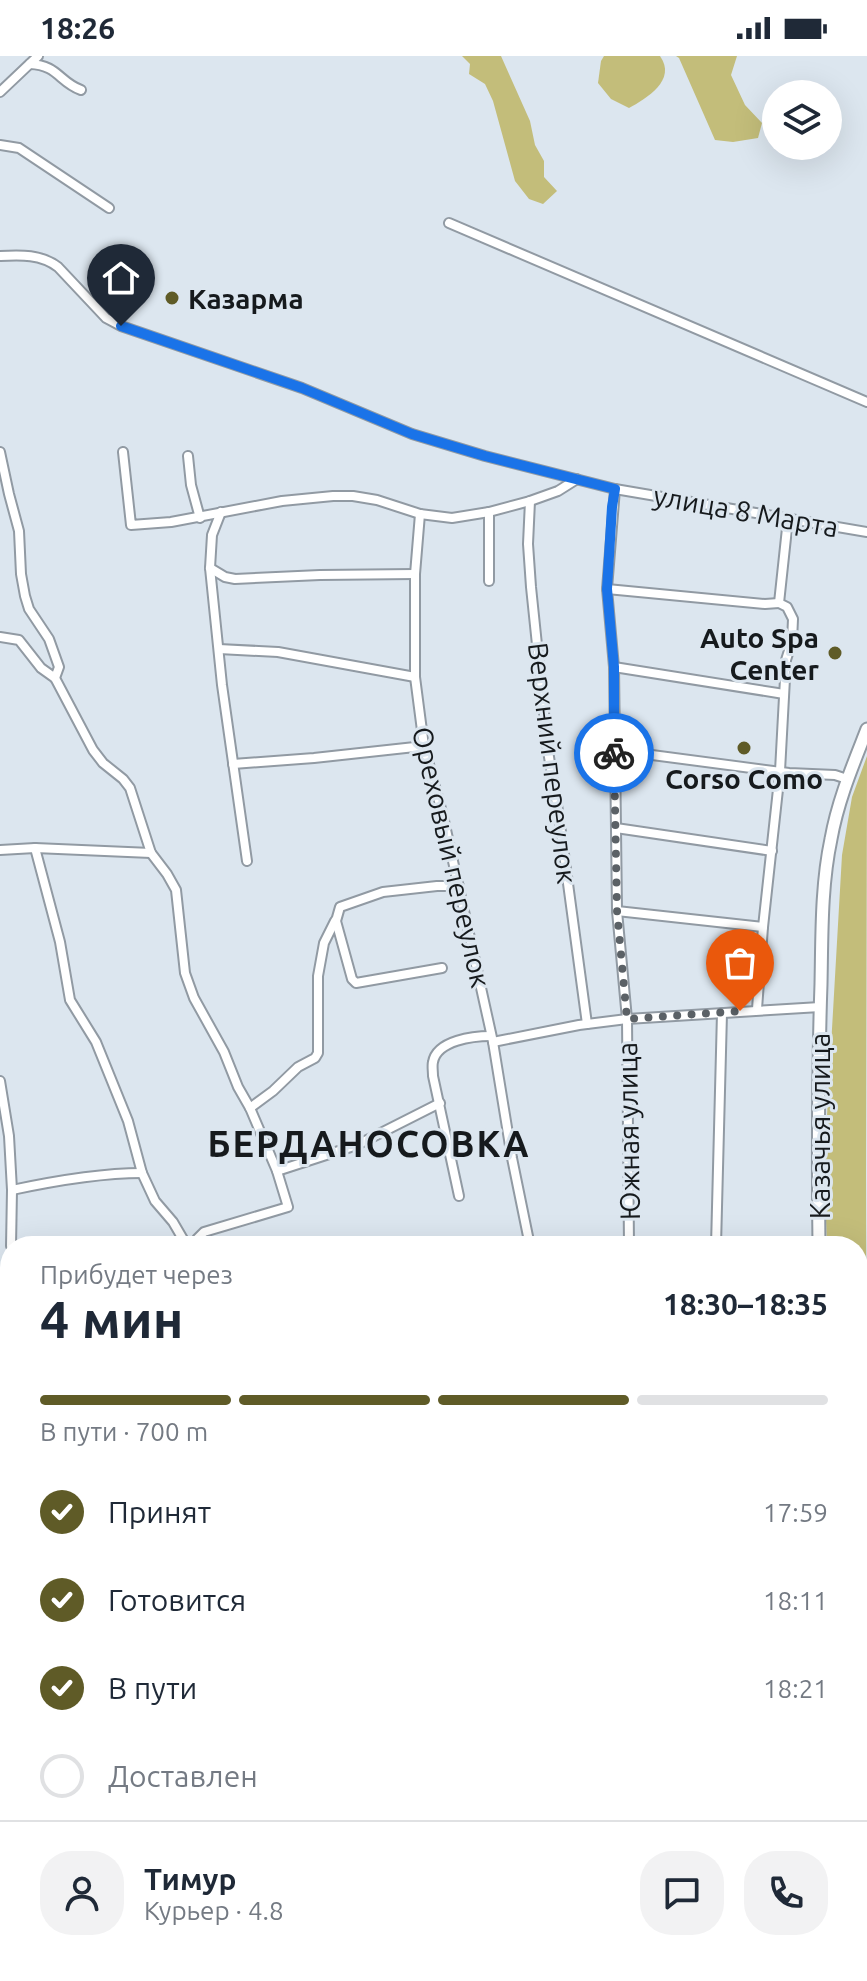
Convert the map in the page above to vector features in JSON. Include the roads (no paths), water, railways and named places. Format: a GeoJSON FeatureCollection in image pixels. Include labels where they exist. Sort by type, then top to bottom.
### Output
{"type":"FeatureCollection","features":[{"type":"Feature","properties":{"kind":"main road","name":"Казачья улица"},"geometry":{"type":"LineString","coordinates":[[819,1236],[822,925],[830,841],[847,779],[867,729]]}},
{"type":"Feature","properties":{"kind":"street"},"geometry":{"type":"LineString","coordinates":[[0,92],[38,56]]}},
{"type":"Feature","properties":{"kind":"street"},"geometry":{"type":"LineString","coordinates":[[30,64],[49,67],[71,86],[81,90]]}},
{"type":"Feature","properties":{"kind":"street"},"geometry":{"type":"LineString","coordinates":[[0,145],[19,148],[109,208]]}},
{"type":"Feature","properties":{"kind":"street"},"geometry":{"type":"LineString","coordinates":[[449,223],[867,402]]}},
{"type":"Feature","properties":{"kind":"street","name":"улица 8 Марта"},"geometry":{"type":"LineString","coordinates":[[0,256],[36,257],[50,261],[106,318],[121,326],[302,388],[412,434],[615,489],[867,532]]}},
{"type":"Feature","properties":{"kind":"street"},"geometry":{"type":"LineString","coordinates":[[0,452],[19,531],[25,596],[29,609],[49,639],[59,667],[55,678]]}},
{"type":"Feature","properties":{"kind":"street"},"geometry":{"type":"LineString","coordinates":[[123,452],[131,525],[200,518],[282,501],[353,496],[420,514],[452,518],[530,501],[558,491],[577,479]]}},
{"type":"Feature","properties":{"kind":"street"},"geometry":{"type":"LineString","coordinates":[[188,456],[191,485],[200,518]]}},
{"type":"Feature","properties":{"kind":"street","name":"Южная улица"},"geometry":{"type":"LineString","coordinates":[[615,489],[607,589],[614,667],[617,911],[627,1019],[629,1236]]}},
{"type":"Feature","properties":{"kind":"street","name":"Верхний переулок"},"geometry":{"type":"LineString","coordinates":[[530,501],[528,544],[531,587],[548,751],[587,1024]]}},
{"type":"Feature","properties":{"kind":"street"},"geometry":{"type":"LineString","coordinates":[[221,512],[212,535],[210,568],[222,685],[247,861]]}},
{"type":"Feature","properties":{"kind":"street"},"geometry":{"type":"LineString","coordinates":[[489,512],[489,581]]}},
{"type":"Feature","properties":{"kind":"street","name":"Ореховый переулок"},"geometry":{"type":"LineString","coordinates":[[420,514],[415,574],[415,677],[424,746],[443,816],[492,1039],[528,1236]]}},
{"type":"Feature","properties":{"kind":"street"},"geometry":{"type":"LineString","coordinates":[[779,603],[788,519]]}},
{"type":"Feature","properties":{"kind":"street"},"geometry":{"type":"LineString","coordinates":[[210,568],[235,579],[415,574]]}},
{"type":"Feature","properties":{"kind":"street"},"geometry":{"type":"LineString","coordinates":[[607,589],[779,603],[787,607],[793,619],[792,641],[786,660],[780,771],[757,1009]]}},
{"type":"Feature","properties":{"kind":"street"},"geometry":{"type":"LineString","coordinates":[[0,637],[19,640],[41,668],[55,678],[93,750],[130,788],[151,853],[176,890],[185,973],[194,998],[224,1052],[277,1171],[288,1207],[204,1232],[200,1236]]}},
{"type":"Feature","properties":{"kind":"street"},"geometry":{"type":"LineString","coordinates":[[219,649],[278,652],[415,677]]}},
{"type":"Feature","properties":{"kind":"street"},"geometry":{"type":"LineString","coordinates":[[614,667],[784,694]]}},
{"type":"Feature","properties":{"kind":"street"},"geometry":{"type":"LineString","coordinates":[[233,764],[424,746]]}},
{"type":"Feature","properties":{"kind":"street"},"geometry":{"type":"LineString","coordinates":[[614,750],[789,773],[835,775],[847,779]]}},
{"type":"Feature","properties":{"kind":"street"},"geometry":{"type":"LineString","coordinates":[[616,828],[772,851]]}},
{"type":"Feature","properties":{"kind":"street"},"geometry":{"type":"LineString","coordinates":[[0,850],[35,848],[151,853]]}},
{"type":"Feature","properties":{"kind":"street"},"geometry":{"type":"LineString","coordinates":[[35,848],[60,942],[70,1000],[96,1042],[107,1068],[128,1121],[142,1173],[155,1201],[181,1236]]}},
{"type":"Feature","properties":{"kind":"street"},"geometry":{"type":"LineString","coordinates":[[250,1108],[318,1053],[318,976],[324,943],[340,907],[383,892],[459,886]]}},
{"type":"Feature","properties":{"kind":"street"},"geometry":{"type":"LineString","coordinates":[[617,911],[763,927]]}},
{"type":"Feature","properties":{"kind":"street"},"geometry":{"type":"LineString","coordinates":[[336,921],[352,979],[356,983],[442,968]]}},
{"type":"Feature","properties":{"kind":"street"},"geometry":{"type":"LineString","coordinates":[[459,1196],[433,1076],[433,1060],[439,1051],[454,1041],[472,1036],[492,1039],[627,1019],[820,1007]]}},
{"type":"Feature","properties":{"kind":"street"},"geometry":{"type":"LineString","coordinates":[[716,1236],[722,1013]]}},
{"type":"Feature","properties":{"kind":"street"},"geometry":{"type":"LineString","coordinates":[[0,1081],[9,1136],[11,1236]]}},
{"type":"Feature","properties":{"kind":"street"},"geometry":{"type":"LineString","coordinates":[[277,1171],[357,1145],[440,1103]]}},
{"type":"Feature","properties":{"kind":"street"},"geometry":{"type":"LineString","coordinates":[[12,1190],[121,1173],[142,1173]]}},
{"type":"Feature","properties":{"kind":"place","name":"Казарма"},"geometry":{"type":"Point","coordinates":[172,298]}},
{"type":"Feature","properties":{"kind":"place","name":"Auto Spa Center"},"geometry":{"type":"Point","coordinates":[835,653]}},
{"type":"Feature","properties":{"kind":"place","name":"Corso Como"},"geometry":{"type":"Point","coordinates":[744,748]}},
{"type":"Feature","properties":{"kind":"district","name":"БЕРДАНОСОВКА"},"geometry":{"type":"Point","coordinates":[369,1143]}}]}
